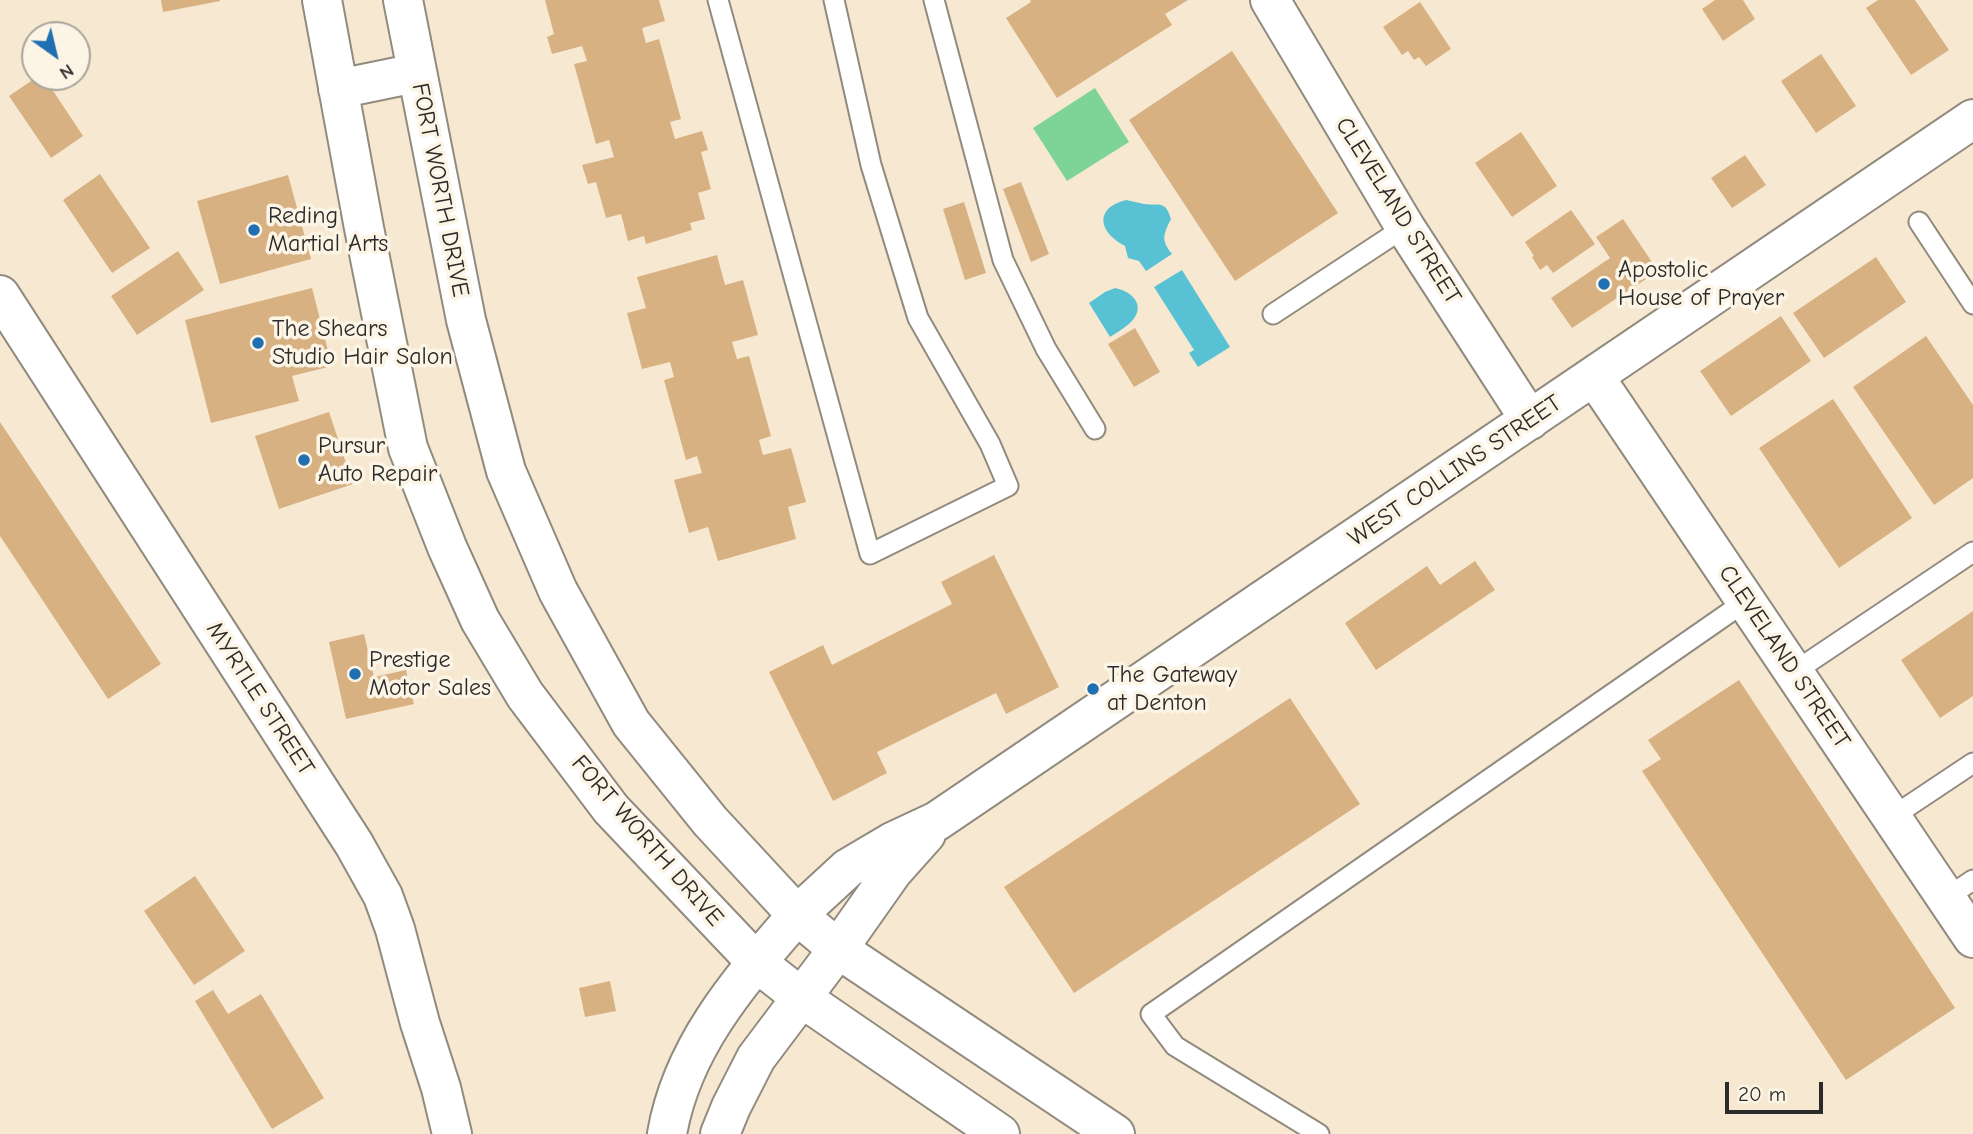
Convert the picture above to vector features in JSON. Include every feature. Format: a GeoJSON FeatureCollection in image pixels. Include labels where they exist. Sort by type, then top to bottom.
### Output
{"type":"FeatureCollection","features":[{"type":"Feature","properties":{"kind":"street","name":"FORT WORTH DRIVE"},"geometry":{"type":"LineString","coordinates":[[322,0],[408,448],[447,547],[480,620],[525,695],[611,808],[756,962],[802,998],[1000,1134]]}},
{"type":"Feature","properties":{"kind":"street","name":"FORT WORTH DRIVE"},"geometry":{"type":"LineString","coordinates":[[403,0],[466,320],[506,471],[558,591],[631,723],[710,821],[797,915],[838,949],[1115,1134]]}},
{"type":"Feature","properties":{"kind":"street","name":"CLEVELAND STREET"},"geometry":{"type":"LineString","coordinates":[[1270,0],[1405,227],[1530,420]]}},
{"type":"Feature","properties":{"kind":"street"},"geometry":{"type":"LineString","coordinates":[[338,89],[416,73]]}},
{"type":"Feature","properties":{"kind":"street","name":"WEST COLLINS STREET"},"geometry":{"type":"LineString","coordinates":[[797,915],[848,868],[892,842],[937,821],[1973,119]]}},
{"type":"Feature","properties":{"kind":"street","name":"MYRTLE STREET"},"geometry":{"type":"LineString","coordinates":[[0,295],[354,844],[383,895],[441,1088],[452,1134]]}},
{"type":"Feature","properties":{"kind":"street","name":"CLEVELAND STREET"},"geometry":{"type":"LineString","coordinates":[[1594,376],[1892,817],[1960,889],[1973,938]]}},
{"type":"Feature","properties":{"kind":"street","name":"WEST COLLINS STREET"},"geometry":{"type":"LineString","coordinates":[[838,949],[893,872],[937,821]]}},
{"type":"Feature","properties":{"kind":"street"},"geometry":{"type":"LineString","coordinates":[[667,1134],[671,1108],[690,1059],[715,1016],[756,962],[797,915]]}},
{"type":"Feature","properties":{"kind":"street"},"geometry":{"type":"LineString","coordinates":[[720,1134],[757,1058],[838,949]]}},
{"type":"Feature","properties":{"kind":"lane"},"geometry":{"type":"LineString","coordinates":[[718,0],[870,554],[1008,486],[990,444],[918,318],[871,165],[834,0]]}},
{"type":"Feature","properties":{"kind":"lane"},"geometry":{"type":"LineString","coordinates":[[934,0],[1003,260],[1046,349],[1095,429]]}},
{"type":"Feature","properties":{"kind":"lane"},"geometry":{"type":"LineString","coordinates":[[1919,222],[1973,304]]}},
{"type":"Feature","properties":{"kind":"lane"},"geometry":{"type":"LineString","coordinates":[[1273,314],[1405,227]]}},
{"type":"Feature","properties":{"kind":"lane"},"geometry":{"type":"LineString","coordinates":[[1794,672],[1973,552]]}},
{"type":"Feature","properties":{"kind":"lane"},"geometry":{"type":"LineString","coordinates":[[1319,1134],[1175,1046],[1151,1014],[1746,601]]}},
{"type":"Feature","properties":{"kind":"lane"},"geometry":{"type":"LineString","coordinates":[[1892,817],[1973,763]]}},
{"type":"Feature","properties":{"kind":"green space"},"geometry":{"type":"Polygon","coordinates":[[[1095,88],[1129,142],[1067,181],[1033,128],[1095,88]]]}},
{"type":"Feature","properties":{"kind":"water"},"geometry":{"type":"Polygon","coordinates":[[[1126,200],[1162,205],[1171,219],[1164,237],[1172,254],[1146,271],[1139,261],[1128,258],[1125,246],[1109,234],[1103,221],[1109,209],[1126,200]]]}},
{"type":"Feature","properties":{"kind":"water"},"geometry":{"type":"Polygon","coordinates":[[[1182,270],[1230,347],[1198,367],[1189,353],[1194,350],[1154,287],[1182,270]]]}},
{"type":"Feature","properties":{"kind":"water"},"geometry":{"type":"Polygon","coordinates":[[[1115,288],[1133,297],[1138,307],[1129,324],[1110,337],[1089,303],[1115,288]]]}},
{"type":"Feature","properties":{"kind":"building"},"geometry":{"type":"Polygon","coordinates":[[[161,0],[220,0],[220,1],[163,12],[161,0]]]}},
{"type":"Feature","properties":{"kind":"building"},"geometry":{"type":"Polygon","coordinates":[[[545,0],[659,0],[665,21],[642,28],[646,43],[659,39],[681,119],[670,122],[675,139],[702,131],[708,150],[701,152],[711,189],[698,193],[705,219],[690,223],[692,230],[646,244],[644,236],[628,241],[621,214],[606,218],[596,182],[588,184],[582,165],[614,157],[609,140],[596,144],[574,64],[587,61],[582,46],[552,54],[547,37],[554,34],[545,0]]]}},
{"type":"Feature","properties":{"kind":"building"},"geometry":{"type":"Polygon","coordinates":[[[1030,0],[1188,0],[1165,14],[1172,25],[1057,98],[1006,18],[1031,2],[1030,0]]]}},
{"type":"Feature","properties":{"kind":"building"},"geometry":{"type":"Polygon","coordinates":[[[1715,0],[1743,0],[1755,19],[1723,41],[1702,9],[1715,0]]]}},
{"type":"Feature","properties":{"kind":"building"},"geometry":{"type":"Polygon","coordinates":[[[1878,0],[1915,0],[1949,50],[1911,75],[1866,8],[1878,0]]]}},
{"type":"Feature","properties":{"kind":"building"},"geometry":{"type":"Polygon","coordinates":[[[1420,2],[1451,49],[1426,66],[1419,57],[1414,60],[1408,51],[1402,55],[1383,27],[1420,2]]]}},
{"type":"Feature","properties":{"kind":"building"},"geometry":{"type":"Polygon","coordinates":[[[1232,51],[1338,213],[1235,281],[1129,120],[1232,51]]]}},
{"type":"Feature","properties":{"kind":"building"},"geometry":{"type":"Polygon","coordinates":[[[1821,54],[1856,106],[1816,133],[1781,81],[1821,54]]]}},
{"type":"Feature","properties":{"kind":"building"},"geometry":{"type":"Polygon","coordinates":[[[21,88],[21,91],[53,91],[83,136],[51,158],[9,96],[21,88]]]}},
{"type":"Feature","properties":{"kind":"building"},"geometry":{"type":"Polygon","coordinates":[[[1521,132],[1557,186],[1512,217],[1475,163],[1521,132]]]}},
{"type":"Feature","properties":{"kind":"building"},"geometry":{"type":"Polygon","coordinates":[[[1745,155],[1766,185],[1732,208],[1711,178],[1745,155]]]}},
{"type":"Feature","properties":{"kind":"building"},"geometry":{"type":"Polygon","coordinates":[[[100,174],[150,248],[112,273],[63,200],[100,174]]]}},
{"type":"Feature","properties":{"kind":"building","name":"Reding Martial Arts"},"geometry":{"type":"Polygon","coordinates":[[[288,175],[311,259],[220,284],[197,201],[288,175]]]}},
{"type":"Feature","properties":{"kind":"building"},"geometry":{"type":"Polygon","coordinates":[[[1021,182],[1049,254],[1031,262],[1003,189],[1021,182]]]}},
{"type":"Feature","properties":{"kind":"building"},"geometry":{"type":"Polygon","coordinates":[[[964,202],[986,273],[965,280],[943,209],[964,202]]]}},
{"type":"Feature","properties":{"kind":"building"},"geometry":{"type":"Polygon","coordinates":[[[1571,210],[1595,244],[1553,273],[1547,265],[1540,270],[1525,242],[1571,210]]]}},
{"type":"Feature","properties":{"kind":"building","name":"Apostolic House of Prayer"},"geometry":{"type":"Polygon","coordinates":[[[1623,219],[1658,271],[1572,328],[1551,298],[1610,258],[1596,237],[1623,219]]]}},
{"type":"Feature","properties":{"kind":"building"},"geometry":{"type":"Polygon","coordinates":[[[178,251],[204,290],[137,335],[111,296],[178,251]]]}},
{"type":"Feature","properties":{"kind":"building"},"geometry":{"type":"Polygon","coordinates":[[[717,255],[725,285],[743,280],[758,335],[732,342],[737,359],[749,356],[771,436],[759,440],[763,455],[791,448],[806,502],[788,507],[796,539],[718,561],[708,527],[689,533],[674,480],[702,473],[697,456],[686,460],[664,380],[674,377],[670,362],[642,369],[627,313],[646,308],[637,277],[717,255]]]}},
{"type":"Feature","properties":{"kind":"building"},"geometry":{"type":"Polygon","coordinates":[[[1876,257],[1906,302],[1824,358],[1793,313],[1876,257]]]}},
{"type":"Feature","properties":{"kind":"building","name":"The Shears Studio Hair Salon"},"geometry":{"type":"Polygon","coordinates":[[[312,288],[332,366],[292,376],[299,401],[211,423],[185,320],[312,288]]]}},
{"type":"Feature","properties":{"kind":"building"},"geometry":{"type":"Polygon","coordinates":[[[1781,316],[1811,361],[1731,416],[1700,371],[1781,316]]]}},
{"type":"Feature","properties":{"kind":"building"},"geometry":{"type":"Polygon","coordinates":[[[1135,328],[1160,372],[1134,387],[1108,344],[1135,328]]]}},
{"type":"Feature","properties":{"kind":"building"},"geometry":{"type":"Polygon","coordinates":[[[1926,336],[1973,405],[1973,478],[1934,505],[1853,387],[1926,336]]]}},
{"type":"Feature","properties":{"kind":"building"},"geometry":{"type":"Polygon","coordinates":[[[1833,399],[1912,518],[1839,568],[1759,448],[1833,399]]]}},
{"type":"Feature","properties":{"kind":"building","name":"Pursur Auto Repair"},"geometry":{"type":"Polygon","coordinates":[[[329,412],[353,484],[279,509],[255,436],[329,412]]]}},
{"type":"Feature","properties":{"kind":"building"},"geometry":{"type":"Polygon","coordinates":[[[0,422],[161,664],[108,699],[0,536],[0,422]]]}},
{"type":"Feature","properties":{"kind":"building"},"geometry":{"type":"Polygon","coordinates":[[[994,555],[1059,687],[1006,714],[996,693],[877,752],[887,773],[833,801],[769,672],[823,645],[832,665],[952,604],[941,582],[994,555]]]}},
{"type":"Feature","properties":{"kind":"building"},"geometry":{"type":"Polygon","coordinates":[[[1475,561],[1495,590],[1376,670],[1345,623],[1427,566],[1440,585],[1475,561]]]}},
{"type":"Feature","properties":{"kind":"building"},"geometry":{"type":"Polygon","coordinates":[[[1973,611],[1973,696],[1940,718],[1901,660],[1973,611]]]}},
{"type":"Feature","properties":{"kind":"building","name":"Prestige Motor Sales"},"geometry":{"type":"Polygon","coordinates":[[[364,634],[374,677],[406,670],[414,704],[346,719],[329,642],[364,634]]]}},
{"type":"Feature","properties":{"kind":"building"},"geometry":{"type":"Polygon","coordinates":[[[1739,680],[1955,1008],[1846,1080],[1642,771],[1661,759],[1648,740],[1739,680]]]}},
{"type":"Feature","properties":{"kind":"building"},"geometry":{"type":"Polygon","coordinates":[[[1290,698],[1360,804],[1074,993],[1004,887],[1290,698]]]}},
{"type":"Feature","properties":{"kind":"building"},"geometry":{"type":"Polygon","coordinates":[[[195,876],[245,951],[194,985],[144,911],[195,876]]]}},
{"type":"Feature","properties":{"kind":"building"},"geometry":{"type":"Polygon","coordinates":[[[610,981],[616,1011],[585,1017],[579,988],[610,981]]]}},
{"type":"Feature","properties":{"kind":"building"},"geometry":{"type":"Polygon","coordinates":[[[213,990],[228,1014],[261,994],[324,1098],[272,1129],[195,1001],[213,990]]]}},
{"type":"Feature","properties":{"kind":"place","name":"Reding Martial Arts"},"geometry":{"type":"Point","coordinates":[254,230]}},
{"type":"Feature","properties":{"kind":"place","name":"Apostolic House of Prayer"},"geometry":{"type":"Point","coordinates":[1604,284]}},
{"type":"Feature","properties":{"kind":"place","name":"The Shears Studio Hair Salon"},"geometry":{"type":"Point","coordinates":[258,343]}},
{"type":"Feature","properties":{"kind":"place","name":"Pursur Auto Repair"},"geometry":{"type":"Point","coordinates":[304,460]}},
{"type":"Feature","properties":{"kind":"place","name":"Prestige Motor Sales"},"geometry":{"type":"Point","coordinates":[355,674]}},
{"type":"Feature","properties":{"kind":"place","name":"The Gateway at Denton"},"geometry":{"type":"Point","coordinates":[1093,689]}}]}
